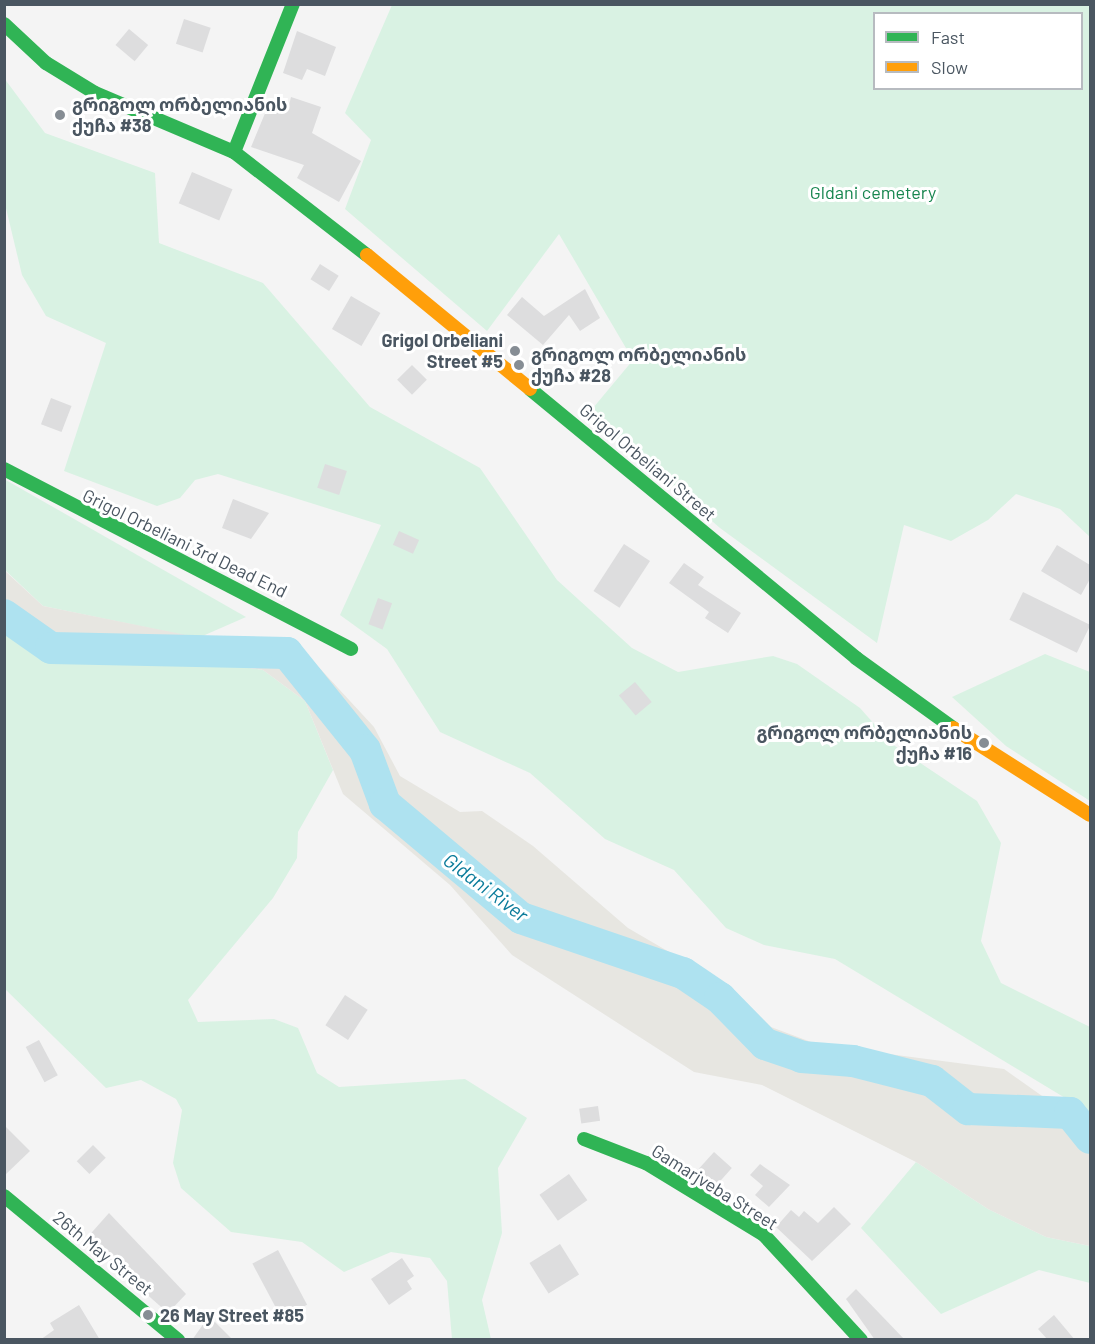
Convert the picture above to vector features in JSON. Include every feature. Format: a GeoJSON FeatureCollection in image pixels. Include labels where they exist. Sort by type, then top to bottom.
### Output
{"type":"FeatureCollection","features":[{"type":"Feature","properties":{"kind":"main road"},"geometry":{"type":"LineString","coordinates":[[234,152],[293,4]]}},
{"type":"Feature","properties":{"kind":"main road","name":"Grigol Orbeliani Street"},"geometry":{"type":"LineString","coordinates":[[4,24],[46,63],[95,93],[234,152],[353,240],[856,658],[995,758],[1090,815]]}},
{"type":"Feature","properties":{"kind":"main road","name":"Grigol Orbeliani 3rd Dead End"},"geometry":{"type":"LineString","coordinates":[[4,468],[351,649]]}},
{"type":"Feature","properties":{"kind":"main road","name":"Gamarjveba Street"},"geometry":{"type":"LineString","coordinates":[[584,1139],[645,1163],[764,1235],[861,1340]]}},
{"type":"Feature","properties":{"kind":"main road","name":"26th May Street"},"geometry":{"type":"LineString","coordinates":[[4,1196],[178,1340]]}},
{"type":"Feature","properties":{"kind":"green space","name":"Gldani cemetery"},"geometry":{"type":"Polygon","coordinates":[[[392,5],[1090,5],[1090,537],[1060,509],[1016,494],[988,520],[951,541],[904,525],[877,643],[720,528],[588,414],[633,360],[559,234],[487,331],[345,209],[371,140],[345,113],[392,5]]]}},
{"type":"Feature","properties":{"kind":"green space"},"geometry":{"type":"Polygon","coordinates":[[[4,78],[45,133],[155,173],[159,243],[263,283],[370,407],[480,468],[557,580],[632,648],[678,672],[773,656],[797,664],[860,708],[892,744],[977,801],[1001,843],[981,941],[1001,983],[1090,1027],[1090,1113],[835,959],[764,945],[726,928],[674,870],[605,839],[530,773],[440,732],[387,649],[340,615],[381,525],[218,474],[195,480],[180,498],[157,506],[64,471],[106,343],[46,316],[22,275],[5,204],[4,78]]]}},
{"type":"Feature","properties":{"kind":"green space"},"geometry":{"type":"Polygon","coordinates":[[[4,479],[246,617],[198,638],[43,606],[5,570],[4,479]]]}},
{"type":"Feature","properties":{"kind":"green space"},"geometry":{"type":"Polygon","coordinates":[[[4,633],[25,647],[92,658],[180,657],[263,670],[305,701],[333,770],[298,832],[297,858],[273,898],[188,1000],[198,1022],[274,1019],[298,1028],[317,1073],[339,1087],[465,1079],[527,1118],[498,1168],[502,1233],[482,1300],[491,1339],[452,1339],[447,1281],[430,1258],[391,1252],[344,1272],[302,1242],[231,1232],[181,1188],[173,1163],[182,1110],[176,1099],[141,1080],[106,1088],[5,989],[4,633]]]}},
{"type":"Feature","properties":{"kind":"green space"},"geometry":{"type":"Polygon","coordinates":[[[1045,654],[1090,672],[1090,801],[1006,746],[952,697],[1045,654]]]}},
{"type":"Feature","properties":{"kind":"green space"},"geometry":{"type":"Polygon","coordinates":[[[916,1162],[988,1209],[1046,1237],[1090,1246],[1090,1283],[1039,1270],[941,1314],[861,1228],[916,1162]]]}},
{"type":"Feature","properties":{"kind":"sand"},"geometry":{"type":"Polygon","coordinates":[[[4,570],[43,606],[221,642],[273,641],[314,662],[374,727],[400,776],[460,812],[482,811],[533,846],[628,928],[731,988],[771,1027],[819,1045],[1004,1069],[1052,1103],[1089,1118],[1090,1246],[1046,1237],[988,1209],[916,1162],[762,1085],[694,1072],[512,955],[450,885],[343,794],[305,701],[263,670],[180,657],[92,658],[25,647],[5,633],[4,570]]]}},
{"type":"Feature","properties":{"kind":"building"},"geometry":{"type":"Polygon","coordinates":[[[184,19],[211,28],[203,52],[176,44],[184,19]]]}},
{"type":"Feature","properties":{"kind":"building"},"geometry":{"type":"Polygon","coordinates":[[[129,29],[148,45],[135,61],[116,45],[129,29]]]}},
{"type":"Feature","properties":{"kind":"building"},"geometry":{"type":"Polygon","coordinates":[[[297,31],[336,47],[325,76],[307,69],[302,80],[283,73],[297,31]]]}},
{"type":"Feature","properties":{"kind":"building"},"geometry":{"type":"Polygon","coordinates":[[[291,97],[321,107],[312,133],[361,161],[339,202],[297,178],[304,165],[251,147],[271,99],[289,105],[291,97]]]}},
{"type":"Feature","properties":{"kind":"building"},"geometry":{"type":"Polygon","coordinates":[[[192,172],[233,189],[219,220],[179,203],[192,172]]]}},
{"type":"Feature","properties":{"kind":"building"},"geometry":{"type":"Polygon","coordinates":[[[320,264],[339,276],[329,291],[310,279],[320,264]]]}},
{"type":"Feature","properties":{"kind":"building"},"geometry":{"type":"Polygon","coordinates":[[[585,289],[600,318],[580,331],[569,315],[543,345],[507,315],[522,297],[544,316],[585,289]]]}},
{"type":"Feature","properties":{"kind":"building"},"geometry":{"type":"Polygon","coordinates":[[[351,296],[380,313],[361,346],[332,329],[351,296]]]}},
{"type":"Feature","properties":{"kind":"building"},"geometry":{"type":"Polygon","coordinates":[[[412,365],[427,380],[412,395],[397,380],[412,365]]]}},
{"type":"Feature","properties":{"kind":"building"},"geometry":{"type":"Polygon","coordinates":[[[51,398],[72,406],[62,432],[41,424],[51,398]]]}},
{"type":"Feature","properties":{"kind":"building"},"geometry":{"type":"Polygon","coordinates":[[[325,464],[347,471],[339,495],[317,488],[325,464]]]}},
{"type":"Feature","properties":{"kind":"building"},"geometry":{"type":"Polygon","coordinates":[[[233,499],[269,513],[251,539],[222,528],[233,499]]]}},
{"type":"Feature","properties":{"kind":"building"},"geometry":{"type":"Polygon","coordinates":[[[399,531],[419,540],[413,554],[393,545],[399,531]]]}},
{"type":"Feature","properties":{"kind":"building"},"geometry":{"type":"Polygon","coordinates":[[[624,544],[650,561],[619,608],[594,591],[624,544]]]}},
{"type":"Feature","properties":{"kind":"building"},"geometry":{"type":"Polygon","coordinates":[[[1057,545],[1090,565],[1090,579],[1081,595],[1041,571],[1057,545]]]}},
{"type":"Feature","properties":{"kind":"building"},"geometry":{"type":"Polygon","coordinates":[[[684,563],[704,577],[698,585],[741,613],[728,633],[705,618],[709,612],[669,583],[684,563]]]}},
{"type":"Feature","properties":{"kind":"building"},"geometry":{"type":"Polygon","coordinates":[[[1023,592],[1090,625],[1077,653],[1009,620],[1023,592]]]}},
{"type":"Feature","properties":{"kind":"building"},"geometry":{"type":"Polygon","coordinates":[[[378,598],[392,603],[383,629],[368,624],[378,598]]]}},
{"type":"Feature","properties":{"kind":"building"},"geometry":{"type":"Polygon","coordinates":[[[635,682],[652,702],[636,715],[619,695],[635,682]]]}},
{"type":"Feature","properties":{"kind":"building"},"geometry":{"type":"Polygon","coordinates":[[[345,995],[368,1010],[348,1040],[325,1025],[345,995]]]}},
{"type":"Feature","properties":{"kind":"building"},"geometry":{"type":"Polygon","coordinates":[[[39,1040],[58,1075],[45,1082],[26,1047],[39,1040]]]}},
{"type":"Feature","properties":{"kind":"building"},"geometry":{"type":"Polygon","coordinates":[[[598,1106],[600,1121],[581,1123],[579,1109],[598,1106]]]}},
{"type":"Feature","properties":{"kind":"building"},"geometry":{"type":"Polygon","coordinates":[[[4,1125],[30,1151],[4,1176],[4,1125]]]}},
{"type":"Feature","properties":{"kind":"building"},"geometry":{"type":"Polygon","coordinates":[[[93,1145],[106,1158],[89,1174],[77,1161],[93,1145]]]}},
{"type":"Feature","properties":{"kind":"building"},"geometry":{"type":"Polygon","coordinates":[[[714,1152],[732,1168],[715,1187],[697,1171],[714,1152]]]}},
{"type":"Feature","properties":{"kind":"building"},"geometry":{"type":"Polygon","coordinates":[[[760,1164],[790,1185],[769,1207],[755,1195],[763,1186],[750,1175],[760,1164]]]}},
{"type":"Feature","properties":{"kind":"building"},"geometry":{"type":"Polygon","coordinates":[[[569,1174],[587,1200],[558,1221],[540,1195],[569,1174]]]}},
{"type":"Feature","properties":{"kind":"building"},"geometry":{"type":"Polygon","coordinates":[[[834,1207],[851,1224],[812,1261],[776,1227],[791,1210],[799,1217],[804,1211],[818,1223],[834,1207]]]}},
{"type":"Feature","properties":{"kind":"building"},"geometry":{"type":"Polygon","coordinates":[[[109,1213],[186,1294],[168,1313],[85,1240],[109,1213]]]}},
{"type":"Feature","properties":{"kind":"building"},"geometry":{"type":"Polygon","coordinates":[[[560,1244],[579,1275],[549,1294],[529,1263],[560,1244]]]}},
{"type":"Feature","properties":{"kind":"building"},"geometry":{"type":"Polygon","coordinates":[[[278,1250],[307,1305],[282,1318],[252,1264],[278,1250]]]}},
{"type":"Feature","properties":{"kind":"building"},"geometry":{"type":"Polygon","coordinates":[[[402,1258],[414,1276],[407,1281],[412,1289],[389,1305],[371,1279],[402,1258]]]}},
{"type":"Feature","properties":{"kind":"building"},"geometry":{"type":"Polygon","coordinates":[[[856,1289],[905,1340],[875,1340],[846,1299],[856,1289]]]}},
{"type":"Feature","properties":{"kind":"building"},"geometry":{"type":"Polygon","coordinates":[[[79,1305],[100,1340],[40,1340],[54,1330],[50,1323],[79,1305]]]}},
{"type":"Feature","properties":{"kind":"building"},"geometry":{"type":"Polygon","coordinates":[[[1054,1315],[1075,1340],[1048,1340],[1038,1329],[1054,1315]]]}},
{"type":"Feature","properties":{"kind":"building"},"geometry":{"type":"Polygon","coordinates":[[[209,1316],[233,1340],[192,1340],[209,1316]]]}},
{"type":"Feature","properties":{"kind":"waterway","name":"Gldani River"},"geometry":{"type":"LineString","coordinates":[[4,615],[51,648],[287,653],[365,750],[385,804],[521,918],[683,973],[720,998],[765,1044],[802,1057],[853,1061],[932,1081],[968,1109],[1070,1113],[1090,1138]]}},
{"type":"Feature","properties":{"kind":"traffic: fast"},"geometry":{"type":"LineString","coordinates":[[234,152],[293,4]]}},
{"type":"Feature","properties":{"kind":"traffic: fast"},"geometry":{"type":"LineString","coordinates":[[4,24],[46,63],[95,93],[234,152],[367,255]]}},
{"type":"Feature","properties":{"kind":"traffic: fast"},"geometry":{"type":"LineString","coordinates":[[530,389],[856,658],[953,728]]}},
{"type":"Feature","properties":{"kind":"traffic: fast"},"geometry":{"type":"LineString","coordinates":[[4,469],[351,649]]}},
{"type":"Feature","properties":{"kind":"traffic: fast"},"geometry":{"type":"LineString","coordinates":[[584,1139],[646,1163],[764,1235],[861,1340]]}},
{"type":"Feature","properties":{"kind":"traffic: fast"},"geometry":{"type":"LineString","coordinates":[[4,1196],[178,1340]]}},
{"type":"Feature","properties":{"kind":"traffic: slow"},"geometry":{"type":"LineString","coordinates":[[367,255],[530,389]]}},
{"type":"Feature","properties":{"kind":"traffic: slow"},"geometry":{"type":"LineString","coordinates":[[953,728],[1090,815]]}},
{"type":"Feature","properties":{"kind":"place","name":"გრიგოლ ორბელიანის ქუჩა #38"},"geometry":{"type":"Point","coordinates":[60,115]}},
{"type":"Feature","properties":{"kind":"place","name":"Grigol Orbeliani Street #5"},"geometry":{"type":"Point","coordinates":[515,351]}},
{"type":"Feature","properties":{"kind":"place","name":"გრიგოლ ორბელიანის ქუჩა #28"},"geometry":{"type":"Point","coordinates":[519,365]}},
{"type":"Feature","properties":{"kind":"place","name":"გრიგოლ ორბელიანის ქუჩა #16"},"geometry":{"type":"Point","coordinates":[984,743]}},
{"type":"Feature","properties":{"kind":"place","name":"26 May Street #85"},"geometry":{"type":"Point","coordinates":[148,1315]}}]}
